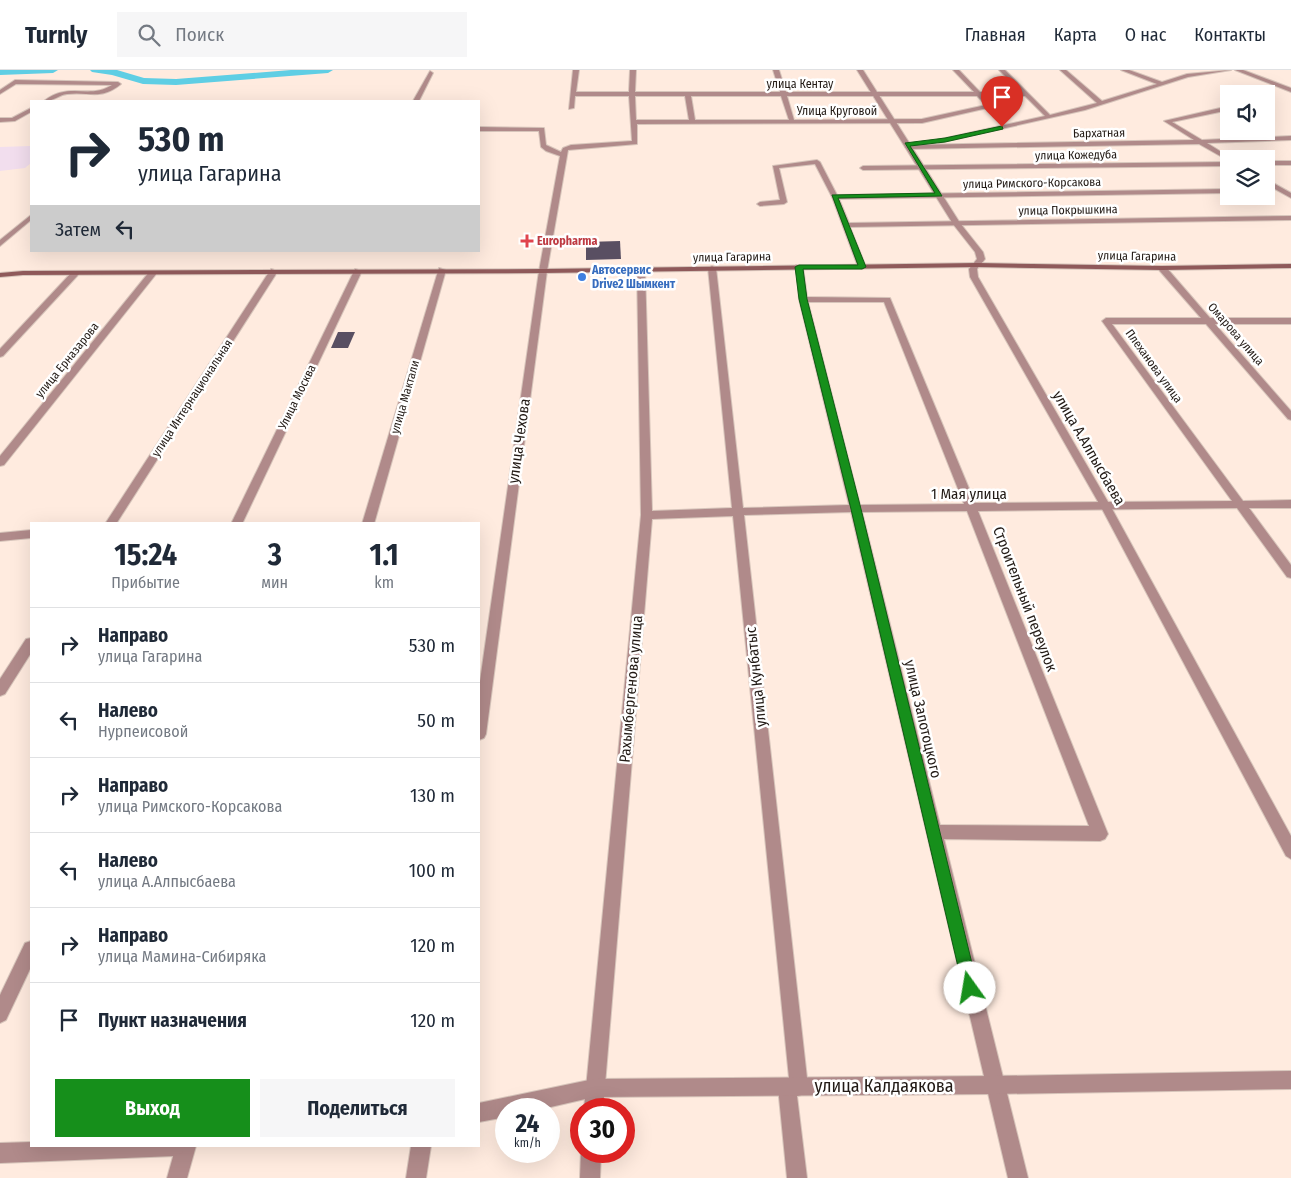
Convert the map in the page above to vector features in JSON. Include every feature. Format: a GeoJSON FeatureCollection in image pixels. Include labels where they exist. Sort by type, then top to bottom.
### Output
{"type":"FeatureCollection","features":[{"type":"Feature","properties":{"kind":"main road","name":"улица Гагарина"},"geometry":{"type":"LineString","coordinates":[[0,276],[23,273],[543,271],[976,265],[1162,268],[1291,266]]}},
{"type":"Feature","properties":{"kind":"street"},"geometry":{"type":"LineString","coordinates":[[571,108],[576,70]]}},
{"type":"Feature","properties":{"kind":"street"},"geometry":{"type":"LineString","coordinates":[[480,128],[542,129],[543,146],[548,150],[564,152],[578,146],[635,143],[632,95],[633,70]]}},
{"type":"Feature","properties":{"kind":"street"},"geometry":{"type":"LineString","coordinates":[[776,70],[792,122]]}},
{"type":"Feature","properties":{"kind":"street","name":"улица А.Алпысбаева"},"geometry":{"type":"LineString","coordinates":[[860,70],[957,224],[979,252],[982,259],[973,269],[974,277],[1106,508],[1291,851]]}},
{"type":"Feature","properties":{"kind":"street"},"geometry":{"type":"LineString","coordinates":[[956,70],[979,94]]}},
{"type":"Feature","properties":{"kind":"street"},"geometry":{"type":"LineString","coordinates":[[1002,70],[1049,117]]}},
{"type":"Feature","properties":{"kind":"street"},"geometry":{"type":"LineString","coordinates":[[1063,70],[1101,103]]}},
{"type":"Feature","properties":{"kind":"street"},"geometry":{"type":"LineString","coordinates":[[1124,70],[1162,84]]}},
{"type":"Feature","properties":{"kind":"street"},"geometry":{"type":"LineString","coordinates":[[907,146],[945,140],[1049,117],[1187,76],[1228,70]]}},
{"type":"Feature","properties":{"kind":"street"},"geometry":{"type":"LineString","coordinates":[[1238,70],[1291,90]]}},
{"type":"Feature","properties":{"kind":"street"},"geometry":{"type":"LineString","coordinates":[[416,100],[430,72]]}},
{"type":"Feature","properties":{"kind":"street"},"geometry":{"type":"LineString","coordinates":[[0,92],[15,82],[118,84],[103,93],[64,92],[48,100]]}},
{"type":"Feature","properties":{"kind":"street","name":"улица Кентау"},"geometry":{"type":"LineString","coordinates":[[573,94],[1026,94]]}},
{"type":"Feature","properties":{"kind":"street"},"geometry":{"type":"LineString","coordinates":[[688,94],[692,122]]}},
{"type":"Feature","properties":{"kind":"street","name":"Улица Круговой"},"geometry":{"type":"LineString","coordinates":[[634,122],[892,122],[922,120],[990,106],[979,94]]}},
{"type":"Feature","properties":{"kind":"street"},"geometry":{"type":"LineString","coordinates":[[1220,110],[1167,121],[1220,154]]}},
{"type":"Feature","properties":{"kind":"street"},"geometry":{"type":"LineString","coordinates":[[0,120],[13,120],[30,111]]}},
{"type":"Feature","properties":{"kind":"street","name":"Бархатная"},"geometry":{"type":"LineString","coordinates":[[907,146],[1201,142],[1291,138]]}},
{"type":"Feature","properties":{"kind":"street","name":"улица Чехова"},"geometry":{"type":"LineString","coordinates":[[480,727],[543,271],[564,152]]}},
{"type":"Feature","properties":{"kind":"street"},"geometry":{"type":"LineString","coordinates":[[760,204],[784,202],[775,167],[817,162],[835,197],[862,267]]}},
{"type":"Feature","properties":{"kind":"street"},"geometry":{"type":"LineString","coordinates":[[1275,163],[1291,163]]}},
{"type":"Feature","properties":{"kind":"street","name":"улица Кожедуба"},"geometry":{"type":"LineString","coordinates":[[863,168],[1220,164]]}},
{"type":"Feature","properties":{"kind":"street"},"geometry":{"type":"LineString","coordinates":[[1275,186],[1291,196]]}},
{"type":"Feature","properties":{"kind":"street"},"geometry":{"type":"LineString","coordinates":[[1275,190],[1291,190]]}},
{"type":"Feature","properties":{"kind":"street","name":"улица Римского-Корсакова"},"geometry":{"type":"LineString","coordinates":[[835,197],[1220,191]]}},
{"type":"Feature","properties":{"kind":"street"},"geometry":{"type":"LineString","coordinates":[[0,244],[30,218]]}},
{"type":"Feature","properties":{"kind":"street","name":"улица Покрышкина"},"geometry":{"type":"LineString","coordinates":[[846,225],[1291,218]]}},
{"type":"Feature","properties":{"kind":"street","name":"улица Запотоцкого"},"geometry":{"type":"LineString","coordinates":[[799,267],[803,299],[856,509],[1018,1178]]}},
{"type":"Feature","properties":{"kind":"street","name":"улица Кунбатыс"},"geometry":{"type":"LineString","coordinates":[[712,268],[739,512],[793,1087],[797,1178]]}},
{"type":"Feature","properties":{"kind":"street","name":"Омарова улица"},"geometry":{"type":"LineString","coordinates":[[1162,268],[1291,417]]}},
{"type":"Feature","properties":{"kind":"street","name":"Рахымбергенова улица"},"geometry":{"type":"LineString","coordinates":[[594,1098],[647,515],[641,269]]}},
{"type":"Feature","properties":{"kind":"street","name":"улица Мактали"},"geometry":{"type":"LineString","coordinates":[[369,522],[442,270]]}},
{"type":"Feature","properties":{"kind":"street","name":"Улица Москва"},"geometry":{"type":"LineString","coordinates":[[237,522],[358,271]]}},
{"type":"Feature","properties":{"kind":"street","name":"улица Интернациональная"},"geometry":{"type":"LineString","coordinates":[[111,522],[274,272]]}},
{"type":"Feature","properties":{"kind":"street","name":"улица Ерназарова"},"geometry":{"type":"LineString","coordinates":[[0,463],[153,273]]}},
{"type":"Feature","properties":{"kind":"street"},"geometry":{"type":"LineString","coordinates":[[0,354],[76,274]]}},
{"type":"Feature","properties":{"kind":"street","name":"Строительный переулок"},"geometry":{"type":"LineString","coordinates":[[803,299],[887,300],[972,508],[1100,834],[933,832]]}},
{"type":"Feature","properties":{"kind":"street","name":"Плеханова улица"},"geometry":{"type":"LineString","coordinates":[[1291,320],[1106,321],[1291,574]]}},
{"type":"Feature","properties":{"kind":"street","name":"1 Мая улица"},"geometry":{"type":"LineString","coordinates":[[647,515],[856,509],[1106,508],[1291,504]]}},
{"type":"Feature","properties":{"kind":"street"},"geometry":{"type":"LineString","coordinates":[[0,537],[30,534]]}},
{"type":"Feature","properties":{"kind":"street"},"geometry":{"type":"LineString","coordinates":[[0,690],[30,645]]}},
{"type":"Feature","properties":{"kind":"street"},"geometry":{"type":"LineString","coordinates":[[0,1014],[30,951]]}},
{"type":"Feature","properties":{"kind":"street","name":"улица Калдаякова"},"geometry":{"type":"LineString","coordinates":[[480,1112],[594,1088],[994,1085],[1291,1080]]}},
{"type":"Feature","properties":{"kind":"street"},"geometry":{"type":"LineString","coordinates":[[0,1154],[153,1147]]}},
{"type":"Feature","properties":{"kind":"street"},"geometry":{"type":"LineString","coordinates":[[177,1178],[186,1147]]}},
{"type":"Feature","properties":{"kind":"street"},"geometry":{"type":"LineString","coordinates":[[416,1178],[420,1147]]}},
{"type":"Feature","properties":{"kind":"street"},"geometry":{"type":"LineString","coordinates":[[590,1178],[591,1163]]}},
{"type":"Feature","properties":{"kind":"shaded area"},"geometry":{"type":"Polygon","coordinates":[[[30,146],[30,164],[25,168],[0,171],[0,147],[30,146]]]}},
{"type":"Feature","properties":{"kind":"building"},"geometry":{"type":"Polygon","coordinates":[[[620,241],[621,259],[586,260],[586,242],[620,241]]]}},
{"type":"Feature","properties":{"kind":"building"},"geometry":{"type":"Polygon","coordinates":[[[338,332],[355,332],[348,348],[331,348],[338,332]]]}},
{"type":"Feature","properties":{"kind":"waterway"},"geometry":{"type":"LineString","coordinates":[[0,72],[53,70]]}},
{"type":"Feature","properties":{"kind":"waterway"},"geometry":{"type":"LineString","coordinates":[[95,70],[113,72],[143,81],[176,82],[328,70]]}},
{"type":"Feature","properties":{"kind":"place","name":"Europharma"},"geometry":{"type":"Point","coordinates":[527,241]}},
{"type":"Feature","properties":{"kind":"place","name":"Автосервис Drive2 Шымкент"},"geometry":{"type":"Point","coordinates":[582,277]}},
{"type":"Feature","properties":{"kind":"route"},"geometry":{"type":"LineString","coordinates":[[970,988],[856,509],[803,299],[799,267],[862,267],[835,197],[940,195],[906,145],[945,140],[1002,127]]}}]}
